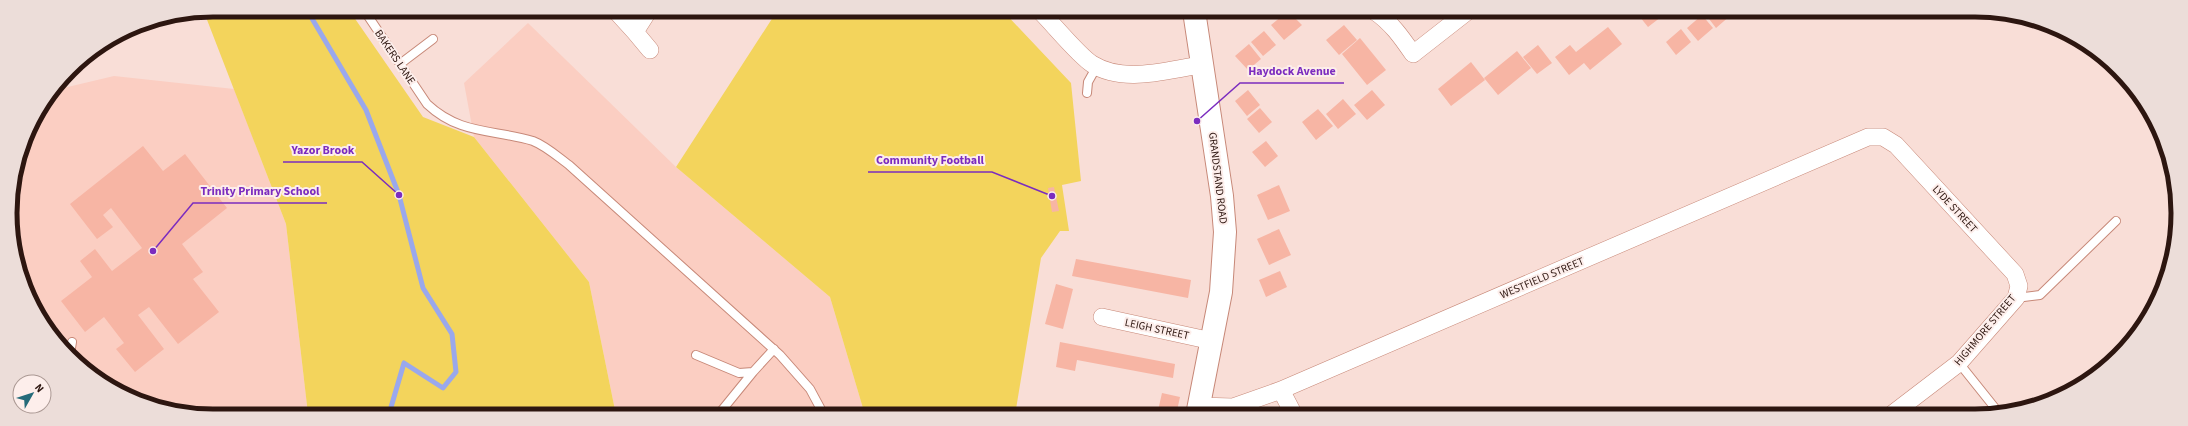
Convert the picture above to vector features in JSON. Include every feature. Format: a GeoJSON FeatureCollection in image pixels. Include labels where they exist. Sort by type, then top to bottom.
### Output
{"type":"FeatureCollection","features":[{"type":"Feature","properties":{"kind":"street"},"geometry":{"type":"LineString","coordinates":[[621,17],[650,50]]}},
{"type":"Feature","properties":{"kind":"street"},"geometry":{"type":"LineString","coordinates":[[635,32],[645,17]]}},
{"type":"Feature","properties":{"kind":"street"},"geometry":{"type":"LineString","coordinates":[[1046,17],[1092,64],[1111,72],[1132,75],[1201,65]]}},
{"type":"Feature","properties":{"kind":"street","name":"GRANDSTAND ROAD"},"geometry":{"type":"LineString","coordinates":[[1195,17],[1222,196],[1225,232],[1221,292],[1198,409]]}},
{"type":"Feature","properties":{"kind":"street"},"geometry":{"type":"LineString","coordinates":[[1384,17],[1400,35],[1413,54],[1460,17]]}},
{"type":"Feature","properties":{"kind":"street","name":"WESTFIELD STREET"},"geometry":{"type":"LineString","coordinates":[[1216,409],[1233,407],[1281,390],[1868,137],[1883,137]]}},
{"type":"Feature","properties":{"kind":"street","name":"LYDE STREET"},"geometry":{"type":"LineString","coordinates":[[1883,137],[1896,145],[2015,274],[2018,292]]}},
{"type":"Feature","properties":{"kind":"street","name":"HIGHMORE STREET"},"geometry":{"type":"LineString","coordinates":[[1900,409],[1959,363],[2018,292]]}},
{"type":"Feature","properties":{"kind":"street","name":"LEIGH STREET"},"geometry":{"type":"LineString","coordinates":[[1102,317],[1212,341]]}},
{"type":"Feature","properties":{"kind":"street"},"geometry":{"type":"LineString","coordinates":[[1281,390],[1291,409]]}},
{"type":"Feature","properties":{"kind":"lane","name":"BAKERS LANE"},"geometry":{"type":"LineString","coordinates":[[369,17],[427,104],[437,113],[461,126],[476,131],[492,132],[535,142],[570,165],[774,349],[810,389],[821,409]]}},
{"type":"Feature","properties":{"kind":"lane"},"geometry":{"type":"LineString","coordinates":[[400,64],[432,39]]}},
{"type":"Feature","properties":{"kind":"lane"},"geometry":{"type":"LineString","coordinates":[[1086,93],[1088,82],[1097,66]]}},
{"type":"Feature","properties":{"kind":"lane"},"geometry":{"type":"LineString","coordinates":[[2018,292],[2040,295],[2116,221]]}},
{"type":"Feature","properties":{"kind":"lane"},"geometry":{"type":"LineString","coordinates":[[71,348],[72,342]]}},
{"type":"Feature","properties":{"kind":"lane"},"geometry":{"type":"LineString","coordinates":[[723,409],[774,349]]}},
{"type":"Feature","properties":{"kind":"lane"},"geometry":{"type":"LineString","coordinates":[[696,355],[739,373],[753,372]]}},
{"type":"Feature","properties":{"kind":"lane"},"geometry":{"type":"LineString","coordinates":[[1959,363],[1995,408]]}},
{"type":"Feature","properties":{"kind":"shaded area"},"geometry":{"type":"Polygon","coordinates":[[[206,17],[354,17],[423,117],[474,137],[589,282],[615,409],[307,409],[286,224],[206,17]]]}},
{"type":"Feature","properties":{"kind":"shaded area"},"geometry":{"type":"Polygon","coordinates":[[[773,17],[1009,17],[1071,83],[1081,181],[1062,185],[1069,231],[1060,231],[1041,258],[1016,409],[863,409],[830,297],[676,167],[773,17]]]}},
{"type":"Feature","properties":{"kind":"shaded area"},"geometry":{"type":"Polygon","coordinates":[[[528,23],[676,167],[830,297],[863,409],[615,409],[589,282],[474,137],[464,83],[528,23]]]}},
{"type":"Feature","properties":{"kind":"shaded area"},"geometry":{"type":"Polygon","coordinates":[[[114,76],[234,89],[286,224],[307,409],[200,409],[150,399],[126,389],[104,376],[74,352],[50,322],[37,300],[27,276],[17,226],[17,200],[27,150],[43,115],[63,88],[114,76]]]}},
{"type":"Feature","properties":{"kind":"building"},"geometry":{"type":"Polygon","coordinates":[[[1281,17],[1294,17],[1302,25],[1284,40],[1271,25],[1281,17]]]}},
{"type":"Feature","properties":{"kind":"building"},"geometry":{"type":"Polygon","coordinates":[[[1640,17],[1661,17],[1648,27],[1640,17]]]}},
{"type":"Feature","properties":{"kind":"building"},"geometry":{"type":"Polygon","coordinates":[[[1700,17],[1704,17],[1713,28],[1698,41],[1687,28],[1700,17]]]}},
{"type":"Feature","properties":{"kind":"building"},"geometry":{"type":"Polygon","coordinates":[[[1708,17],[1729,17],[1716,28],[1708,17]]]}},
{"type":"Feature","properties":{"kind":"building"},"geometry":{"type":"Polygon","coordinates":[[[1344,25],[1357,40],[1339,55],[1326,40],[1344,25]]]}},
{"type":"Feature","properties":{"kind":"building"},"geometry":{"type":"Polygon","coordinates":[[[1608,27],[1622,44],[1590,70],[1584,63],[1569,75],[1555,57],[1570,45],[1576,52],[1608,27]]]}},
{"type":"Feature","properties":{"kind":"building"},"geometry":{"type":"Polygon","coordinates":[[[1681,29],[1691,42],[1676,55],[1666,42],[1681,29]]]}},
{"type":"Feature","properties":{"kind":"building"},"geometry":{"type":"Polygon","coordinates":[[[1264,31],[1276,45],[1263,56],[1251,42],[1264,31]]]}},
{"type":"Feature","properties":{"kind":"building"},"geometry":{"type":"Polygon","coordinates":[[[1360,38],[1386,70],[1367,85],[1342,54],[1360,38]]]}},
{"type":"Feature","properties":{"kind":"building"},"geometry":{"type":"Polygon","coordinates":[[[1249,44],[1261,59],[1248,70],[1235,56],[1249,44]]]}},
{"type":"Feature","properties":{"kind":"building"},"geometry":{"type":"Polygon","coordinates":[[[1538,45],[1552,63],[1537,74],[1523,57],[1538,45]]]}},
{"type":"Feature","properties":{"kind":"building"},"geometry":{"type":"Polygon","coordinates":[[[1517,51],[1531,68],[1498,95],[1484,78],[1517,51]]]}},
{"type":"Feature","properties":{"kind":"building"},"geometry":{"type":"Polygon","coordinates":[[[1471,62],[1485,80],[1451,106],[1438,89],[1471,62]]]}},
{"type":"Feature","properties":{"kind":"building"},"geometry":{"type":"Polygon","coordinates":[[[1248,90],[1260,105],[1247,116],[1235,101],[1248,90]]]}},
{"type":"Feature","properties":{"kind":"building"},"geometry":{"type":"Polygon","coordinates":[[[1372,90],[1385,105],[1367,120],[1354,105],[1372,90]]]}},
{"type":"Feature","properties":{"kind":"building"},"geometry":{"type":"Polygon","coordinates":[[[1343,99],[1356,114],[1338,129],[1326,114],[1343,99]]]}},
{"type":"Feature","properties":{"kind":"building"},"geometry":{"type":"Polygon","coordinates":[[[1260,108],[1272,122],[1259,133],[1247,119],[1260,108]]]}},
{"type":"Feature","properties":{"kind":"building"},"geometry":{"type":"Polygon","coordinates":[[[1318,109],[1333,126],[1316,140],[1302,122],[1318,109]]]}},
{"type":"Feature","properties":{"kind":"building"},"geometry":{"type":"Polygon","coordinates":[[[1266,141],[1278,156],[1265,167],[1252,152],[1266,141]]]}},
{"type":"Feature","properties":{"kind":"building"},"geometry":{"type":"Polygon","coordinates":[[[143,146],[163,171],[185,154],[227,208],[182,244],[203,272],[193,279],[219,312],[178,344],[149,307],[138,315],[164,349],[135,372],[116,349],[124,343],[104,317],[85,332],[61,301],[92,277],[80,261],[95,249],[112,271],[142,248],[111,208],[103,215],[113,227],[97,239],[70,204],[143,146]]]}},
{"type":"Feature","properties":{"kind":"building"},"geometry":{"type":"Polygon","coordinates":[[[1279,185],[1290,211],[1268,220],[1257,195],[1279,185]]]}},
{"type":"Feature","properties":{"kind":"building"},"geometry":{"type":"Polygon","coordinates":[[[1054,187],[1059,211],[1052,212],[1048,188],[1054,187]]]}},
{"type":"Feature","properties":{"kind":"building"},"geometry":{"type":"Polygon","coordinates":[[[1279,229],[1291,255],[1269,265],[1257,239],[1279,229]]]}},
{"type":"Feature","properties":{"kind":"building"},"geometry":{"type":"Polygon","coordinates":[[[1076,259],[1191,280],[1188,298],[1072,276],[1076,259]]]}},
{"type":"Feature","properties":{"kind":"building"},"geometry":{"type":"Polygon","coordinates":[[[1280,271],[1287,287],[1266,297],[1259,280],[1280,271]]]}},
{"type":"Feature","properties":{"kind":"building"},"geometry":{"type":"Polygon","coordinates":[[[1056,284],[1073,289],[1063,329],[1045,324],[1056,284]]]}},
{"type":"Feature","properties":{"kind":"building"},"geometry":{"type":"Polygon","coordinates":[[[1060,342],[1175,364],[1173,378],[1077,360],[1075,371],[1056,367],[1060,342]]]}},
{"type":"Feature","properties":{"kind":"building"},"geometry":{"type":"Polygon","coordinates":[[[1162,393],[1180,397],[1177,409],[1158,409],[1162,393]]]}},
{"type":"Feature","properties":{"kind":"waterway"},"geometry":{"type":"LineString","coordinates":[[311,17],[366,110],[399,195],[423,288],[452,334],[456,372],[443,388],[404,363],[390,409]]}},
{"type":"Feature","properties":{"kind":"place","name":"Haydock Avenue"},"geometry":{"type":"Point","coordinates":[1197,121]}},
{"type":"Feature","properties":{"kind":"place","name":"Yazor Brook"},"geometry":{"type":"Point","coordinates":[399,195]}},
{"type":"Feature","properties":{"kind":"place","name":"Community Football"},"geometry":{"type":"Point","coordinates":[1052,196]}},
{"type":"Feature","properties":{"kind":"place","name":"Trinity Primary School"},"geometry":{"type":"Point","coordinates":[153,251]}}]}
